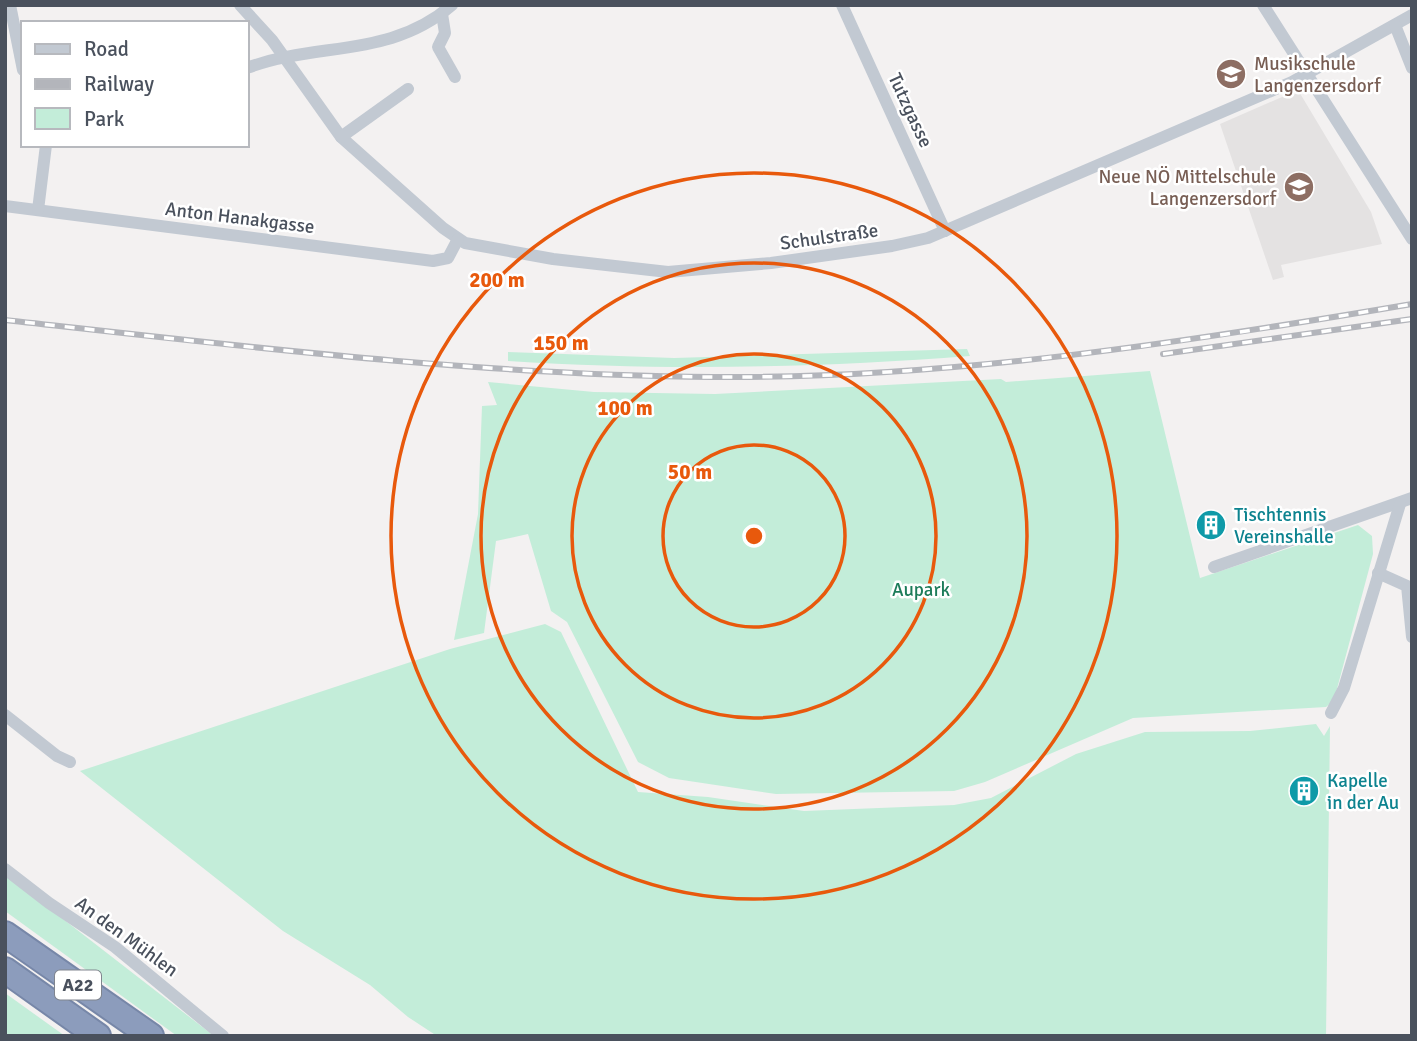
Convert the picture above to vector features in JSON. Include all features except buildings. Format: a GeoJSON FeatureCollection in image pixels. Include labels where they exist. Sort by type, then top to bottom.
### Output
{"type":"FeatureCollection","features":[{"type":"Feature","properties":{"kind":"highway","name":"A22"},"geometry":{"type":"LineString","coordinates":[[5,934],[151,1036]]}},
{"type":"Feature","properties":{"kind":"highway","name":"A22"},"geometry":{"type":"LineString","coordinates":[[5,970],[98,1036]]}},
{"type":"Feature","properties":{"kind":"street"},"geometry":{"type":"LineString","coordinates":[[10,5],[21,60]]}},
{"type":"Feature","properties":{"kind":"street","name":"Schulstraße"},"geometry":{"type":"LineString","coordinates":[[240,5],[284,56],[341,136],[458,239],[553,259],[668,272],[771,263],[892,246],[945,231],[1305,76],[1412,15]]}},
{"type":"Feature","properties":{"kind":"street","name":"Tutzgasse"},"geometry":{"type":"LineString","coordinates":[[842,5],[945,231]]}},
{"type":"Feature","properties":{"kind":"street"},"geometry":{"type":"LineString","coordinates":[[1263,5],[1305,76],[1406,220],[1412,240]]}},
{"type":"Feature","properties":{"kind":"street"},"geometry":{"type":"LineString","coordinates":[[248,68],[284,56],[388,41],[419,29],[447,10]]}},
{"type":"Feature","properties":{"kind":"street"},"geometry":{"type":"LineString","coordinates":[[447,10],[445,33],[438,47],[455,77]]}},
{"type":"Feature","properties":{"kind":"street"},"geometry":{"type":"LineString","coordinates":[[1395,25],[1412,68]]}},
{"type":"Feature","properties":{"kind":"street"},"geometry":{"type":"LineString","coordinates":[[341,136],[408,89]]}},
{"type":"Feature","properties":{"kind":"street"},"geometry":{"type":"LineString","coordinates":[[38,210],[46,147]]}},
{"type":"Feature","properties":{"kind":"street","name":"Anton Hanakgasse"},"geometry":{"type":"LineString","coordinates":[[5,206],[433,261],[448,258],[458,239]]}},
{"type":"Feature","properties":{"kind":"street"},"geometry":{"type":"LineString","coordinates":[[1214,567],[1406,501]]}},
{"type":"Feature","properties":{"kind":"street"},"geometry":{"type":"LineString","coordinates":[[1331,713],[1344,688],[1378,573],[1406,501]]}},
{"type":"Feature","properties":{"kind":"street"},"geometry":{"type":"LineString","coordinates":[[1378,573],[1407,586],[1412,637]]}},
{"type":"Feature","properties":{"kind":"street"},"geometry":{"type":"LineString","coordinates":[[5,715],[70,762]]}},
{"type":"Feature","properties":{"kind":"street","name":"An den Mühlen"},"geometry":{"type":"LineString","coordinates":[[5,869],[49,904],[142,968],[223,1036]]}},
{"type":"Feature","properties":{"kind":"shaded area","name":"Neue NÖ Mittelschule Langenzersdorf"},"geometry":{"type":"Polygon","coordinates":[[[1298,90],[1371,212],[1382,244],[1281,265],[1284,277],[1273,280],[1220,124],[1298,90]]]}},
{"type":"Feature","properties":{"kind":"green space"},"geometry":{"type":"Polygon","coordinates":[[[967,349],[970,356],[796,365],[682,367],[508,361],[508,352],[674,358],[967,349]]]}},
{"type":"Feature","properties":{"kind":"green space","name":"Aupark"},"geometry":{"type":"Polygon","coordinates":[[[1150,371],[1200,578],[1358,525],[1372,536],[1373,554],[1334,700],[1326,707],[1133,718],[985,782],[954,791],[776,794],[669,778],[638,762],[567,622],[551,611],[528,534],[496,541],[484,633],[454,640],[478,514],[482,406],[497,405],[488,382],[594,392],[715,394],[1001,379],[1006,382],[1150,371]]]}},
{"type":"Feature","properties":{"kind":"green space"},"geometry":{"type":"Polygon","coordinates":[[[545,624],[561,632],[638,792],[708,797],[804,811],[954,805],[991,798],[1076,754],[1145,732],[1250,731],[1316,724],[1324,736],[1330,726],[1326,1036],[437,1036],[408,1017],[370,985],[283,931],[80,771],[450,649],[545,624]]]}},
{"type":"Feature","properties":{"kind":"green space"},"geometry":{"type":"Polygon","coordinates":[[[5,874],[214,1036],[177,1036],[5,911],[5,874]]]}},
{"type":"Feature","properties":{"kind":"green space"},"geometry":{"type":"Polygon","coordinates":[[[5,993],[65,1036],[5,1036],[5,993]]]}},
{"type":"Feature","properties":{"kind":"railway"},"geometry":{"type":"LineString","coordinates":[[5,320],[447,365],[624,375],[801,376],[889,372],[1064,356],[1412,304]]}},
{"type":"Feature","properties":{"kind":"railway"},"geometry":{"type":"LineString","coordinates":[[1163,354],[1412,319]]}},
{"type":"Feature","properties":{"kind":"place","name":"Musikschule Langenzersdorf"},"geometry":{"type":"Point","coordinates":[1231,74]}},
{"type":"Feature","properties":{"kind":"place","name":"Neue NÖ Mittelschule Langenzersdorf"},"geometry":{"type":"Point","coordinates":[1299,187]}},
{"type":"Feature","properties":{"kind":"place","name":"Tischtennis Vereinshalle"},"geometry":{"type":"Point","coordinates":[1211,525]}},
{"type":"Feature","properties":{"kind":"place","name":"Kapelle in der Au"},"geometry":{"type":"Point","coordinates":[1304,791]}}]}
